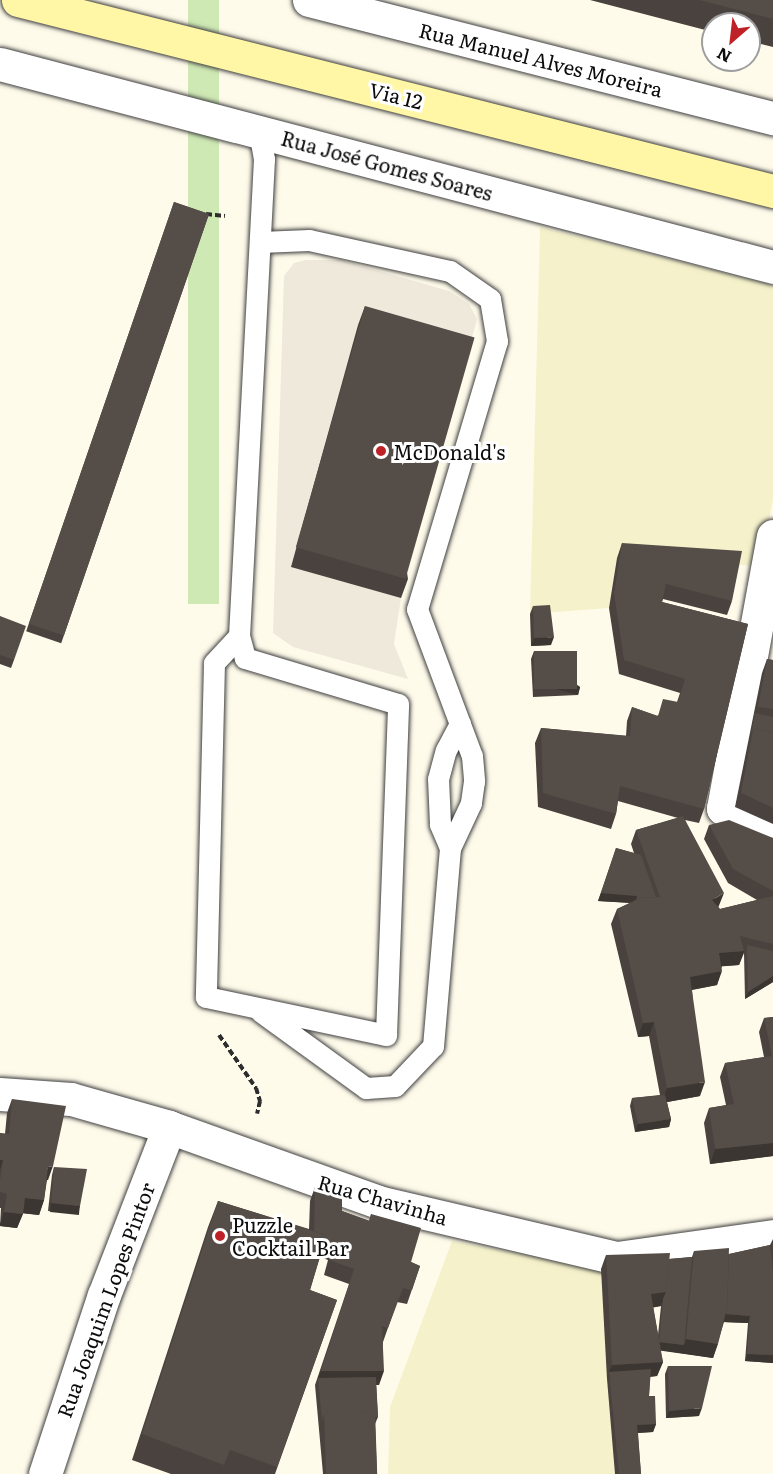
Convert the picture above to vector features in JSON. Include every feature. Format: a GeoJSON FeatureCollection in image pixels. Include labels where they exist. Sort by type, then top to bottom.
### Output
{"type":"FeatureCollection","features":[{"type":"Feature","properties":{"kind":"main road","name":"Via 12"},"geometry":{"type":"LineString","coordinates":[[18,0],[773,191]]}},
{"type":"Feature","properties":{"kind":"street","name":"Rua Manuel Alves Moreira"},"geometry":{"type":"LineString","coordinates":[[309,0],[773,118]]}},
{"type":"Feature","properties":{"kind":"street","name":"Rua José Gomes Soares"},"geometry":{"type":"LineString","coordinates":[[0,64],[259,132],[768,260]]}},
{"type":"Feature","properties":{"kind":"street"},"geometry":{"type":"LineString","coordinates":[[773,536],[723,808],[773,831]]}},
{"type":"Feature","properties":{"kind":"street","name":"Rua Chavinha"},"geometry":{"type":"LineString","coordinates":[[0,1094],[71,1099],[169,1127],[378,1202],[617,1258],[773,1236]]}},
{"type":"Feature","properties":{"kind":"street","name":"Rua Joaquim Lopes Pintor"},"geometry":{"type":"LineString","coordinates":[[45,1474],[104,1295],[169,1127]]}},
{"type":"Feature","properties":{"kind":"lane"},"geometry":{"type":"LineString","coordinates":[[239,636],[214,663],[206,998],[386,1035],[398,704],[245,658],[239,636],[264,159],[259,132]]}},
{"type":"Feature","properties":{"kind":"lane"},"geometry":{"type":"LineString","coordinates":[[256,1009],[366,1088],[395,1086],[433,1046],[450,848],[471,802],[474,781],[472,756],[417,609],[497,341],[490,299],[450,271],[372,251],[309,240],[260,242]]}},
{"type":"Feature","properties":{"kind":"lane"},"geometry":{"type":"LineString","coordinates":[[450,848],[440,824],[438,779],[446,750],[460,724]]}},
{"type":"Feature","properties":{"kind":"path"},"geometry":{"type":"LineString","coordinates":[[196,211],[236,217]]}},
{"type":"Feature","properties":{"kind":"path"},"geometry":{"type":"LineString","coordinates":[[216,1028],[224,1047],[256,1088],[260,1101],[255,1121]]}},
{"type":"Feature","properties":{"kind":"shaded area"},"geometry":{"type":"Polygon","coordinates":[[[540,227],[773,285],[773,500],[759,566],[618,558],[609,608],[530,614],[540,227]]]}},
{"type":"Feature","properties":{"kind":"shaded area"},"geometry":{"type":"Polygon","coordinates":[[[305,260],[341,260],[449,291],[469,304],[477,319],[401,598],[394,644],[408,679],[293,647],[273,633],[284,276],[294,263],[305,260]]]}},
{"type":"Feature","properties":{"kind":"shaded area"},"geometry":{"type":"Polygon","coordinates":[[[452,1241],[601,1269],[616,1474],[388,1474],[390,1407],[452,1241]]]}},
{"type":"Feature","properties":{"kind":"green space"},"geometry":{"type":"Polygon","coordinates":[[[188,0],[219,0],[219,604],[188,604],[188,0]]]}},
{"type":"Feature","properties":{"kind":"building"},"geometry":{"type":"Polygon","coordinates":[[[699,0],[773,0],[773,19],[761,16],[761,12],[746,12],[699,0]]]}},
{"type":"Feature","properties":{"kind":"building"},"geometry":{"type":"Polygon","coordinates":[[[174,202],[209,214],[64,636],[29,624],[174,202]]]}},
{"type":"Feature","properties":{"kind":"building"},"geometry":{"type":"Polygon","coordinates":[[[365,306],[475,337],[405,579],[296,547],[365,306]]]}},
{"type":"Feature","properties":{"kind":"building"},"geometry":{"type":"Polygon","coordinates":[[[622,543],[742,551],[732,601],[666,584],[662,602],[748,624],[704,809],[620,786],[616,814],[543,793],[541,728],[630,736],[632,707],[658,716],[663,699],[678,702],[685,679],[624,660],[614,593],[622,543]]]}},
{"type":"Feature","properties":{"kind":"building"},"geometry":{"type":"Polygon","coordinates":[[[550,605],[554,637],[534,638],[533,606],[550,605]]]}},
{"type":"Feature","properties":{"kind":"building"},"geometry":{"type":"Polygon","coordinates":[[[0,616],[26,626],[14,660],[0,655],[0,616]]]}},
{"type":"Feature","properties":{"kind":"building"},"geometry":{"type":"Polygon","coordinates":[[[534,651],[577,651],[577,689],[534,689],[534,651]]]}},
{"type":"Feature","properties":{"kind":"building"},"geometry":{"type":"Polygon","coordinates":[[[767,659],[773,660],[773,709],[758,707],[767,659]]]}},
{"type":"Feature","properties":{"kind":"building"},"geometry":{"type":"Polygon","coordinates":[[[755,713],[773,717],[773,732],[753,729],[751,735],[755,713]]]}},
{"type":"Feature","properties":{"kind":"building"},"geometry":{"type":"Polygon","coordinates":[[[753,729],[773,732],[773,808],[741,793],[753,729]]]}},
{"type":"Feature","properties":{"kind":"building"},"geometry":{"type":"Polygon","coordinates":[[[683,816],[724,893],[712,900],[720,909],[773,896],[773,944],[740,936],[744,951],[719,953],[722,971],[690,977],[705,1082],[667,1088],[654,1022],[643,1023],[617,909],[640,898],[660,897],[636,830],[683,816]]]}},
{"type":"Feature","properties":{"kind":"building"},"geometry":{"type":"Polygon","coordinates":[[[729,820],[773,838],[773,891],[733,869],[709,825],[729,820]]]}},
{"type":"Feature","properties":{"kind":"building"},"geometry":{"type":"Polygon","coordinates":[[[616,848],[641,855],[656,897],[637,900],[637,896],[601,893],[616,848]]]}},
{"type":"Feature","properties":{"kind":"building"},"geometry":{"type":"Polygon","coordinates":[[[747,945],[773,951],[773,976],[748,992],[747,945]]]}},
{"type":"Feature","properties":{"kind":"building"},"geometry":{"type":"Polygon","coordinates":[[[773,1017],[773,1143],[715,1149],[709,1108],[734,1104],[725,1063],[772,1056],[764,1018],[773,1017]]]}},
{"type":"Feature","properties":{"kind":"building"},"geometry":{"type":"Polygon","coordinates":[[[665,1095],[671,1119],[638,1124],[632,1098],[665,1095]]]}},
{"type":"Feature","properties":{"kind":"building"},"geometry":{"type":"Polygon","coordinates":[[[12,1099],[66,1106],[53,1166],[48,1167],[44,1200],[25,1198],[23,1214],[4,1212],[7,1194],[0,1192],[3,1160],[0,1160],[0,1133],[9,1134],[12,1099]]]}},
{"type":"Feature","properties":{"kind":"building"},"geometry":{"type":"Polygon","coordinates":[[[54,1167],[87,1169],[80,1206],[51,1203],[54,1167]]]}},
{"type":"Feature","properties":{"kind":"building"},"geometry":{"type":"Polygon","coordinates":[[[315,1187],[342,1194],[342,1211],[370,1221],[371,1214],[421,1228],[411,1262],[420,1266],[412,1290],[403,1288],[388,1328],[382,1326],[384,1371],[321,1371],[354,1269],[329,1260],[333,1246],[324,1243],[326,1235],[314,1231],[315,1187]]]}},
{"type":"Feature","properties":{"kind":"building"},"geometry":{"type":"Polygon","coordinates":[[[218,1201],[326,1235],[310,1290],[337,1300],[277,1467],[230,1450],[224,1465],[142,1434],[218,1201]]]}},
{"type":"Feature","properties":{"kind":"building"},"geometry":{"type":"Polygon","coordinates":[[[770,1245],[773,1272],[773,1355],[747,1354],[750,1316],[726,1314],[729,1254],[770,1245]]]}},
{"type":"Feature","properties":{"kind":"building"},"geometry":{"type":"Polygon","coordinates":[[[729,1248],[727,1308],[718,1344],[686,1339],[694,1251],[729,1248]]]}},
{"type":"Feature","properties":{"kind":"building"},"geometry":{"type":"Polygon","coordinates":[[[670,1253],[666,1292],[651,1294],[663,1362],[612,1365],[606,1255],[670,1253]]]}},
{"type":"Feature","properties":{"kind":"building"},"geometry":{"type":"Polygon","coordinates":[[[692,1257],[684,1345],[659,1342],[669,1259],[692,1257]]]}},
{"type":"Feature","properties":{"kind":"building"},"geometry":{"type":"Polygon","coordinates":[[[668,1366],[712,1366],[702,1408],[669,1411],[668,1366]]]}},
{"type":"Feature","properties":{"kind":"building"},"geometry":{"type":"Polygon","coordinates":[[[651,1369],[649,1396],[655,1396],[656,1424],[637,1425],[641,1474],[619,1474],[609,1372],[651,1369]]]}},
{"type":"Feature","properties":{"kind":"building"},"geometry":{"type":"Polygon","coordinates":[[[376,1377],[378,1417],[375,1417],[375,1411],[324,1414],[322,1421],[318,1378],[376,1377]]]}},
{"type":"Feature","properties":{"kind":"building"},"geometry":{"type":"Polygon","coordinates":[[[375,1411],[377,1474],[326,1474],[324,1413],[375,1411]]]}},
{"type":"Feature","properties":{"kind":"place","name":"McDonald's"},"geometry":{"type":"Point","coordinates":[381,451]}},
{"type":"Feature","properties":{"kind":"place","name":"Puzzle Cocktail Bar"},"geometry":{"type":"Point","coordinates":[220,1236]}}]}
